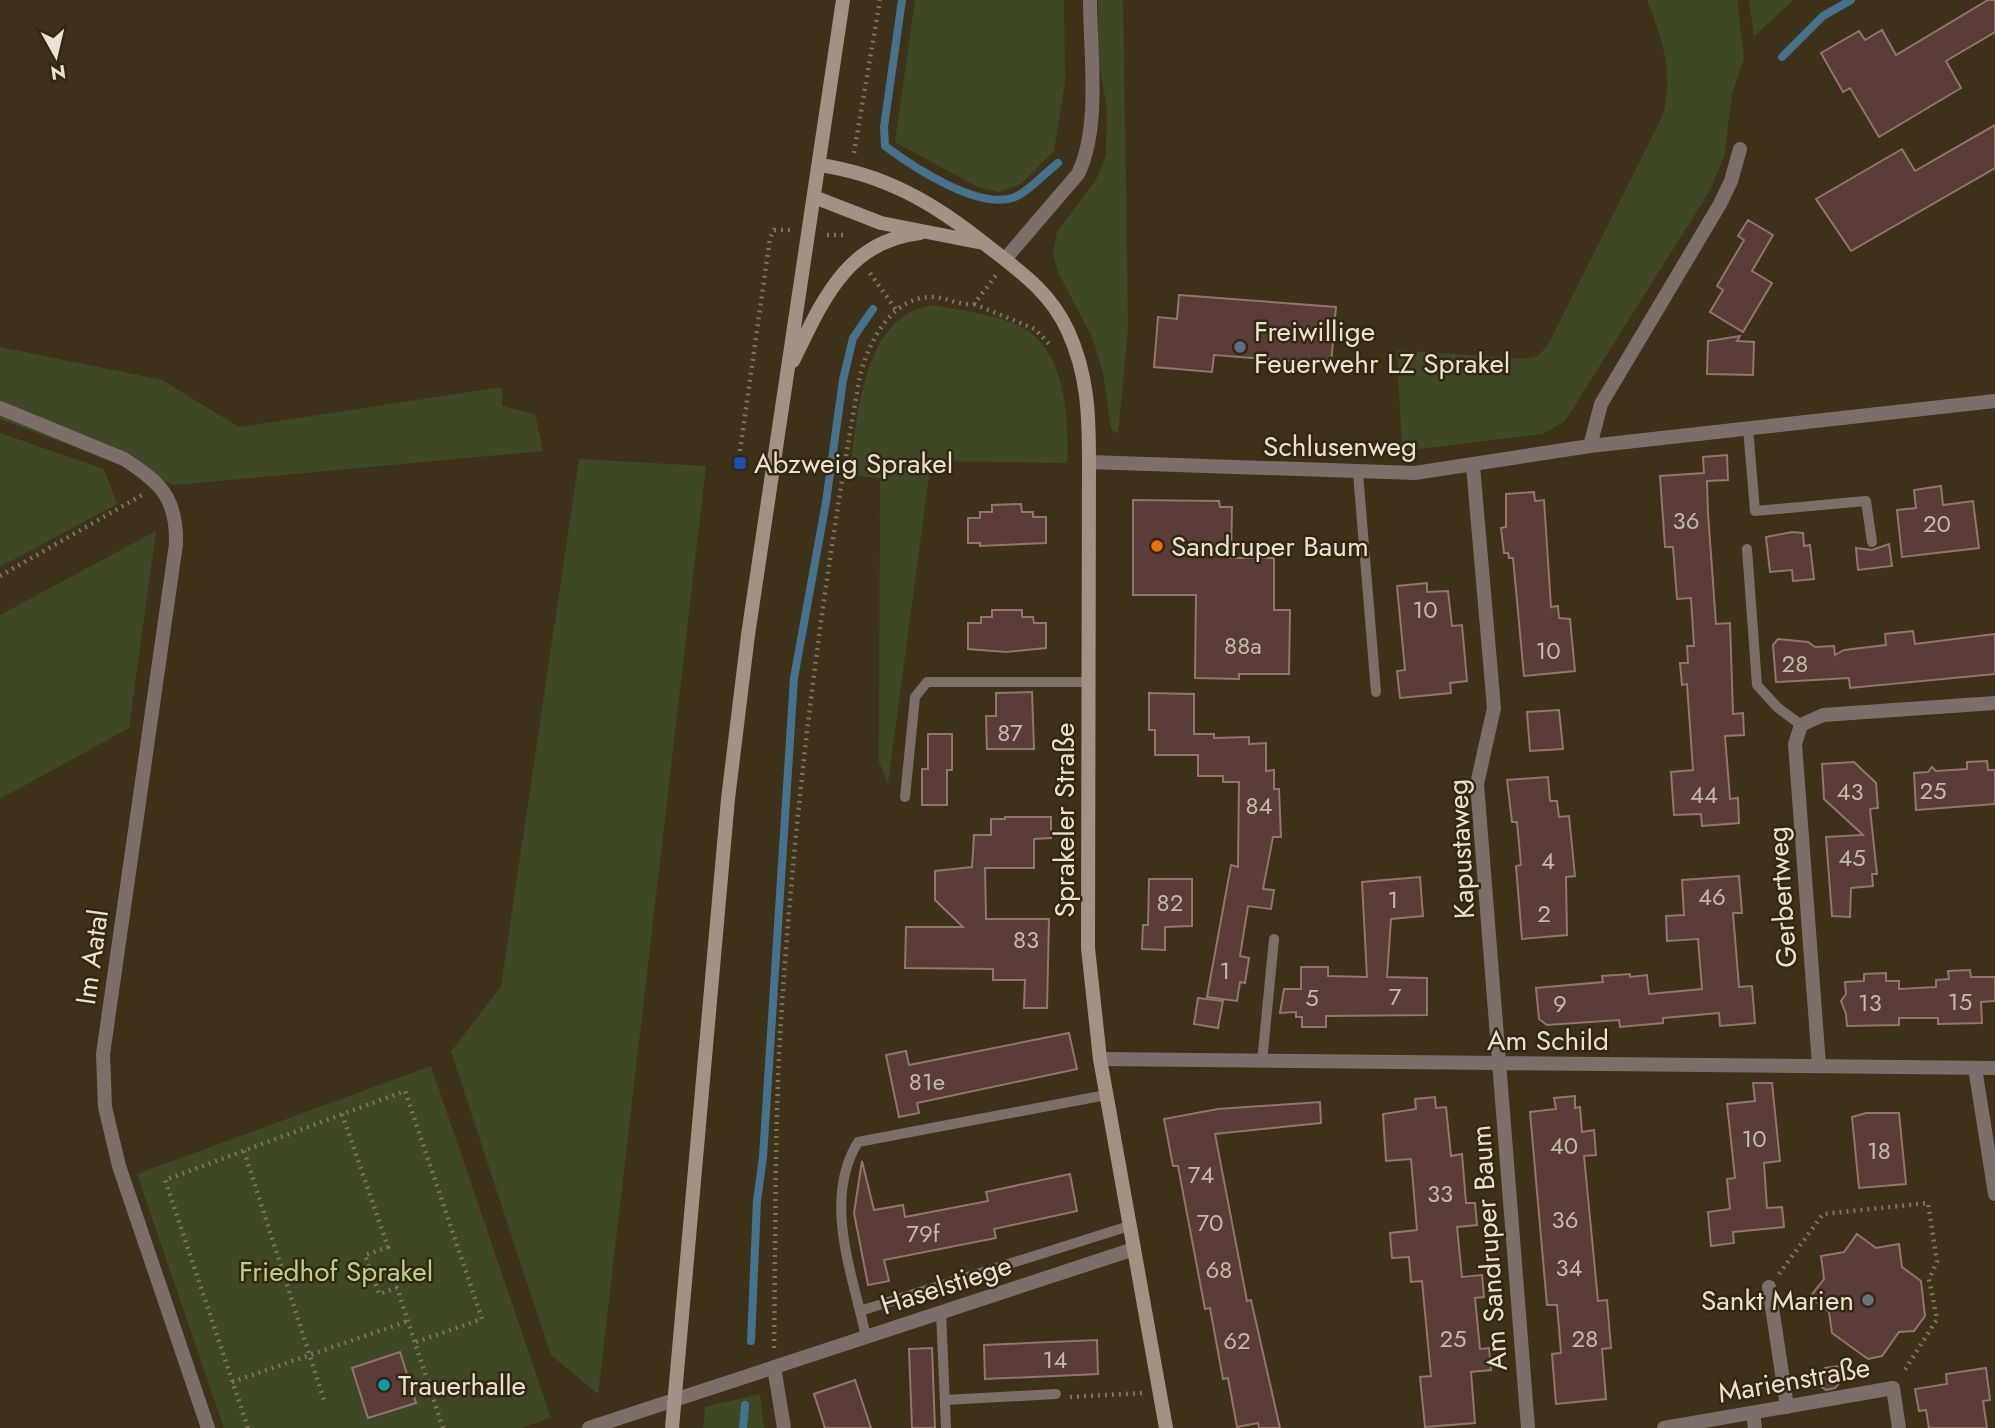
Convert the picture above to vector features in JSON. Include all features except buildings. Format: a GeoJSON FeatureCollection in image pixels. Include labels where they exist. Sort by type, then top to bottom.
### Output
{"type":"FeatureCollection","features":[{"type":"Feature","properties":{"kind":"street","name":"Sprakeler Straße"},"geometry":{"type":"LineString","coordinates":[[672,1428],[727,799],[843,0]]}},
{"type":"Feature","properties":{"kind":"street"},"geometry":{"type":"LineString","coordinates":[[1006,258],[1078,174],[1085,159],[1090,125],[1090,0]]}},
{"type":"Feature","properties":{"kind":"street"},"geometry":{"type":"LineString","coordinates":[[1590,446],[1601,404],[1720,204],[1731,181],[1740,149]]}},
{"type":"Feature","properties":{"kind":"street","name":"Sprakeler Straße"},"geometry":{"type":"LineString","coordinates":[[819,165],[851,169],[898,186],[966,226],[985,244],[1026,273],[1064,323],[1075,347],[1088,398],[1088,948],[1100,1059],[1166,1428]]}},
{"type":"Feature","properties":{"kind":"street","name":"Sprakeler Straße"},"geometry":{"type":"LineString","coordinates":[[814,197],[870,220],[920,233],[985,244]]}},
{"type":"Feature","properties":{"kind":"street","name":"Sprakeler Straße"},"geometry":{"type":"LineString","coordinates":[[787,375],[835,281],[844,269],[877,246],[906,234],[920,233]]}},
{"type":"Feature","properties":{"kind":"street","name":"Schlusenweg"},"geometry":{"type":"LineString","coordinates":[[1089,462],[1399,474],[1474,466],[1590,446],[1995,401]]}},
{"type":"Feature","properties":{"kind":"street","name":"Im Aatal"},"geometry":{"type":"LineString","coordinates":[[0,408],[124,459],[158,485],[170,498],[177,518],[176,544],[103,1054],[105,1107],[120,1166],[208,1428]]}},
{"type":"Feature","properties":{"kind":"street","name":"Kapustaweg"},"geometry":{"type":"LineString","coordinates":[[1474,466],[1494,708],[1477,785],[1500,1064]]}},
{"type":"Feature","properties":{"kind":"street"},"geometry":{"type":"LineString","coordinates":[[1801,725],[1823,715],[1995,702]]}},
{"type":"Feature","properties":{"kind":"street","name":"Gerbertweg"},"geometry":{"type":"LineString","coordinates":[[1801,725],[1795,744],[1819,1065]]}},
{"type":"Feature","properties":{"kind":"street","name":"Am Schild"},"geometry":{"type":"LineString","coordinates":[[1100,1059],[1995,1068]]}},
{"type":"Feature","properties":{"kind":"street","name":"Am Sandruper Baum"},"geometry":{"type":"LineString","coordinates":[[1500,1064],[1528,1428]]}},
{"type":"Feature","properties":{"kind":"street"},"geometry":{"type":"LineString","coordinates":[[1975,1068],[1995,1194]]}},
{"type":"Feature","properties":{"kind":"street","name":"Haselstiege"},"geometry":{"type":"LineString","coordinates":[[589,1428],[1133,1249]]}},
{"type":"Feature","properties":{"kind":"street"},"geometry":{"type":"LineString","coordinates":[[1769,1287],[1787,1407]]}},
{"type":"Feature","properties":{"kind":"street"},"geometry":{"type":"LineString","coordinates":[[774,1367],[785,1428]]}},
{"type":"Feature","properties":{"kind":"street","name":"Marienstraße"},"geometry":{"type":"LineString","coordinates":[[1664,1428],[1893,1388],[1899,1428]]}},
{"type":"Feature","properties":{"kind":"street"},"geometry":{"type":"LineString","coordinates":[[1752,1413],[1755,1428]]}},
{"type":"Feature","properties":{"kind":"lane"},"geometry":{"type":"LineString","coordinates":[[1748,428],[1755,511],[1866,501],[1872,541]]}},
{"type":"Feature","properties":{"kind":"lane"},"geometry":{"type":"LineString","coordinates":[[1358,473],[1376,692]]}},
{"type":"Feature","properties":{"kind":"lane"},"geometry":{"type":"LineString","coordinates":[[1747,549],[1757,685],[1777,707],[1801,725]]}},
{"type":"Feature","properties":{"kind":"lane"},"geometry":{"type":"LineString","coordinates":[[905,797],[915,697],[927,682],[1089,682]]}},
{"type":"Feature","properties":{"kind":"lane"},"geometry":{"type":"LineString","coordinates":[[1262,1062],[1274,939]]}},
{"type":"Feature","properties":{"kind":"lane"},"geometry":{"type":"LineString","coordinates":[[866,1337],[839,1218],[846,1161],[858,1142],[1107,1095]]}},
{"type":"Feature","properties":{"kind":"lane"},"geometry":{"type":"LineString","coordinates":[[860,1311],[1129,1226]]}},
{"type":"Feature","properties":{"kind":"lane"},"geometry":{"type":"LineString","coordinates":[[941,1312],[946,1428]]}},
{"type":"Feature","properties":{"kind":"lane"},"geometry":{"type":"LineString","coordinates":[[945,1400],[1056,1394]]}},
{"type":"Feature","properties":{"kind":"path"},"geometry":{"type":"LineString","coordinates":[[740,451],[770,238],[778,229],[847,235]]}},
{"type":"Feature","properties":{"kind":"path"},"geometry":{"type":"LineString","coordinates":[[974,304],[985,293],[1006,258]]}},
{"type":"Feature","properties":{"kind":"path"},"geometry":{"type":"LineString","coordinates":[[774,1367],[783,993],[813,664],[859,381],[872,345],[899,308],[917,299],[933,296],[961,305],[974,304],[1035,329],[1047,340],[1057,358]]}},
{"type":"Feature","properties":{"kind":"path"},"geometry":{"type":"LineString","coordinates":[[0,576],[158,485]]}},
{"type":"Feature","properties":{"kind":"path"},"geometry":{"type":"LineString","coordinates":[[248,1428],[164,1180],[405,1091],[482,1319],[416,1342]]}},
{"type":"Feature","properties":{"kind":"path"},"geometry":{"type":"LineString","coordinates":[[342,1114],[388,1247],[365,1255],[379,1294],[397,1288],[443,1428]]}},
{"type":"Feature","properties":{"kind":"path"},"geometry":{"type":"LineString","coordinates":[[244,1150],[325,1403]]}},
{"type":"Feature","properties":{"kind":"path"},"geometry":{"type":"LineString","coordinates":[[1769,1287],[1823,1214],[1928,1203],[1937,1262],[1929,1279],[1937,1319],[1893,1388]]}},
{"type":"Feature","properties":{"kind":"path"},"geometry":{"type":"LineString","coordinates":[[232,1382],[408,1321]]}},
{"type":"Feature","properties":{"kind":"path"},"geometry":{"type":"LineString","coordinates":[[1056,1394],[1066,1397],[1159,1392]]}},
{"type":"Feature","properties":{"kind":"green space"},"geometry":{"type":"Polygon","coordinates":[[[915,0],[1064,0],[1065,82],[1054,151],[1021,184],[999,192],[978,187],[895,142],[915,0]]]}},
{"type":"Feature","properties":{"kind":"green space"},"geometry":{"type":"Polygon","coordinates":[[[1098,0],[1123,0],[1128,328],[1118,434],[1111,429],[1103,373],[1093,339],[1058,272],[1053,253],[1057,232],[1096,180],[1106,156],[1107,107],[1098,60],[1098,0]]]}},
{"type":"Feature","properties":{"kind":"green space"},"geometry":{"type":"Polygon","coordinates":[[[1647,0],[1737,0],[1744,59],[1732,94],[1724,157],[1709,192],[1565,421],[1543,434],[1402,451],[1397,350],[1523,359],[1538,356],[1548,345],[1663,115],[1667,85],[1665,56],[1647,0]]]}},
{"type":"Feature","properties":{"kind":"green space"},"geometry":{"type":"Polygon","coordinates":[[[1749,0],[1794,0],[1754,36],[1749,0]]]}},
{"type":"Feature","properties":{"kind":"green space"},"geometry":{"type":"Polygon","coordinates":[[[933,305],[1002,319],[1023,328],[1037,339],[1048,353],[1062,388],[1067,427],[1067,463],[931,461],[888,784],[879,762],[880,478],[849,475],[861,399],[877,348],[891,328],[909,313],[933,305]]]}},
{"type":"Feature","properties":{"kind":"green space"},"geometry":{"type":"Polygon","coordinates":[[[0,347],[162,380],[239,427],[502,387],[502,406],[535,414],[543,451],[174,485],[0,419],[0,347]]]}},
{"type":"Feature","properties":{"kind":"green space"},"geometry":{"type":"Polygon","coordinates":[[[0,433],[104,469],[117,504],[0,567],[0,433]]]}},
{"type":"Feature","properties":{"kind":"green space"},"geometry":{"type":"Polygon","coordinates":[[[579,459],[706,466],[598,1394],[551,1355],[451,1052],[501,986],[579,459]]]}},
{"type":"Feature","properties":{"kind":"green space"},"geometry":{"type":"Polygon","coordinates":[[[156,531],[129,728],[0,799],[0,615],[156,531]]]}},
{"type":"Feature","properties":{"kind":"green space","name":"Friedhof Sprakel"},"geometry":{"type":"Polygon","coordinates":[[[431,1066],[551,1418],[520,1428],[224,1428],[137,1174],[431,1066]]]}},
{"type":"Feature","properties":{"kind":"green space"},"geometry":{"type":"Polygon","coordinates":[[[760,1394],[764,1428],[703,1428],[705,1407],[760,1394]]]}},
{"type":"Feature","properties":{"kind":"waterway"},"geometry":{"type":"LineString","coordinates":[[902,0],[884,127],[885,146],[950,186],[988,199],[1005,199],[1019,195],[1058,163]]}},
{"type":"Feature","properties":{"kind":"waterway"},"geometry":{"type":"LineString","coordinates":[[1782,57],[1823,16],[1851,0]]}},
{"type":"Feature","properties":{"kind":"waterway"},"geometry":{"type":"LineString","coordinates":[[751,1341],[757,1201],[763,1157],[794,678],[826,502],[843,380],[853,338],[873,309]]}},
{"type":"Feature","properties":{"kind":"waterway"},"geometry":{"type":"LineString","coordinates":[[743,1428],[745,1405]]}},
{"type":"Feature","properties":{"kind":"place","name":"Freiwillige Feuerwehr LZ Sprakel"},"geometry":{"type":"Point","coordinates":[1240,347]}},
{"type":"Feature","properties":{"kind":"place","name":"Abzweig Sprakel"},"geometry":{"type":"Point","coordinates":[740,463]}},
{"type":"Feature","properties":{"kind":"place","name":"Sandruper Baum"},"geometry":{"type":"Point","coordinates":[1157,546]}},
{"type":"Feature","properties":{"kind":"place","name":"Sankt Marien"},"geometry":{"type":"Point","coordinates":[1868,1300]}},
{"type":"Feature","properties":{"kind":"place","name":"Trauerhalle"},"geometry":{"type":"Point","coordinates":[384,1385]}}]}
